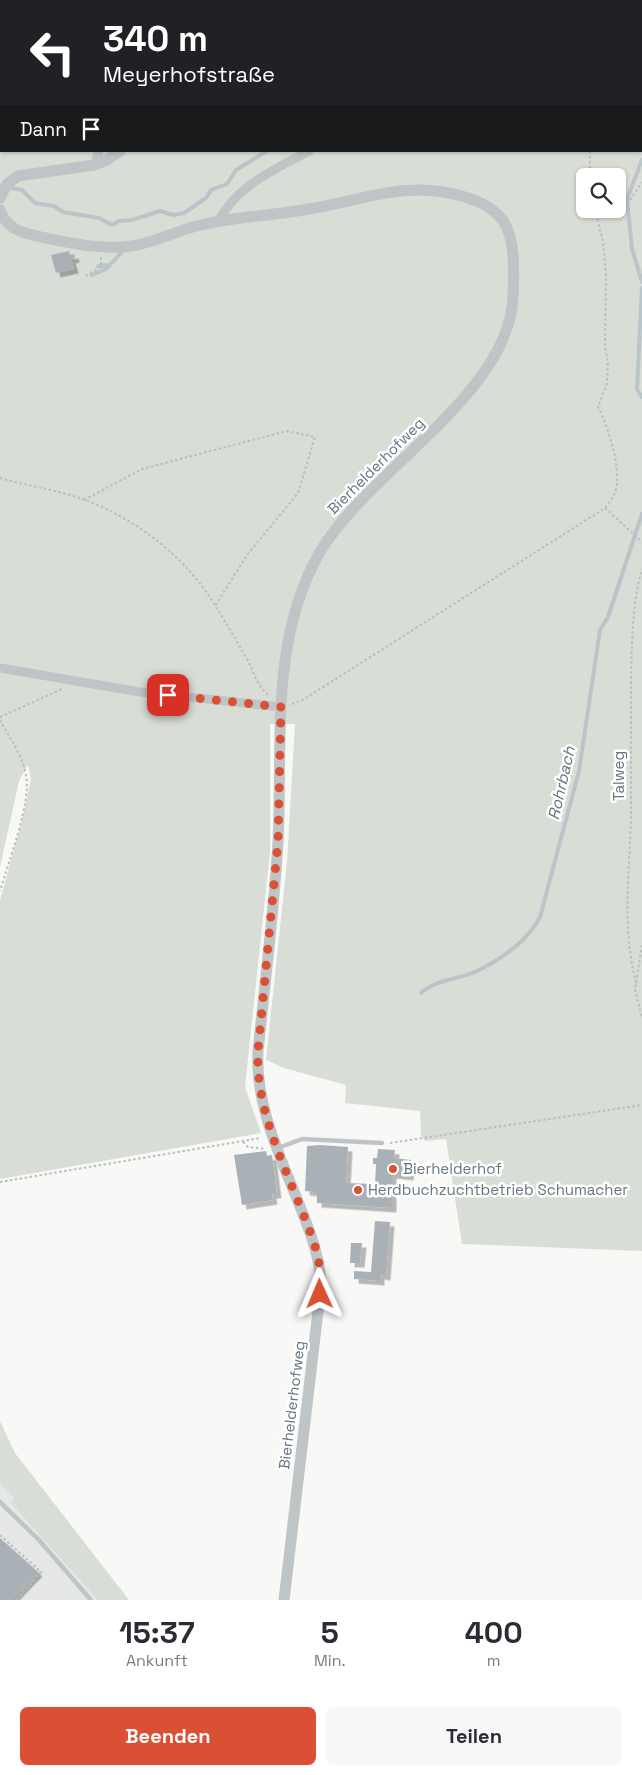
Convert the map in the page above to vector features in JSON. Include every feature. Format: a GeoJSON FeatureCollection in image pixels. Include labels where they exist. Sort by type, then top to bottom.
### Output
{"type":"FeatureCollection","features":[{"type":"Feature","properties":{"kind":"street"},"geometry":{"type":"LineString","coordinates":[[94,165],[99,152]]}},
{"type":"Feature","properties":{"kind":"street"},"geometry":{"type":"LineString","coordinates":[[0,198],[7,184],[18,176],[94,165],[107,160],[119,152]]}},
{"type":"Feature","properties":{"kind":"street"},"geometry":{"type":"LineString","coordinates":[[218,222],[230,201],[241,191],[307,152]]}},
{"type":"Feature","properties":{"kind":"street","name":"Bierhelderhofweg"},"geometry":{"type":"LineString","coordinates":[[0,210],[7,224],[19,232],[101,247],[143,244],[195,226],[309,210],[398,190],[420,189],[458,195],[486,206],[504,223],[510,242],[513,300],[510,320],[503,340],[485,369],[458,403],[351,510],[321,551],[306,579],[291,627],[284,660],[277,860],[258,1059],[259,1089],[273,1136],[273,1150],[315,1246],[321,1286],[284,1600]]}},
{"type":"Feature","properties":{"kind":"street"},"geometry":{"type":"LineString","coordinates":[[0,668],[140,692],[281,707]]}},
{"type":"Feature","properties":{"kind":"lane"},"geometry":{"type":"LineString","coordinates":[[273,1150],[302,1139],[382,1143]]}},
{"type":"Feature","properties":{"kind":"lane"},"geometry":{"type":"LineString","coordinates":[[0,1502],[39,1540],[91,1600]]}},
{"type":"Feature","properties":{"kind":"path"},"geometry":{"type":"LineString","coordinates":[[590,152],[590,168]]}},
{"type":"Feature","properties":{"kind":"path"},"geometry":{"type":"LineString","coordinates":[[626,203],[642,182]]}},
{"type":"Feature","properties":{"kind":"path"},"geometry":{"type":"LineString","coordinates":[[0,478],[84,500],[115,514],[153,538],[193,576],[215,606],[248,660],[258,686],[281,707],[301,701],[605,508],[615,495],[617,480],[606,422],[598,407],[608,383],[608,362],[605,348],[606,274],[597,218]]}},
{"type":"Feature","properties":{"kind":"path"},"geometry":{"type":"LineString","coordinates":[[86,276],[101,267],[101,247]]}},
{"type":"Feature","properties":{"kind":"path"},"geometry":{"type":"LineString","coordinates":[[84,500],[142,469],[287,431],[315,437],[298,493],[247,555],[215,606]]}},
{"type":"Feature","properties":{"kind":"path"},"geometry":{"type":"LineString","coordinates":[[605,508],[642,542]]}},
{"type":"Feature","properties":{"kind":"path","name":"Talweg"},"geometry":{"type":"LineString","coordinates":[[636,983],[628,948],[626,912],[630,819],[631,652],[638,583],[642,569]]}},
{"type":"Feature","properties":{"kind":"path"},"geometry":{"type":"LineString","coordinates":[[0,891],[23,808],[27,780],[18,752],[0,718],[59,691],[69,681]]}},
{"type":"Feature","properties":{"kind":"path"},"geometry":{"type":"LineString","coordinates":[[642,945],[635,990],[642,1018]]}},
{"type":"Feature","properties":{"kind":"path"},"geometry":{"type":"LineString","coordinates":[[382,1143],[642,1105]]}},
{"type":"Feature","properties":{"kind":"path"},"geometry":{"type":"LineString","coordinates":[[0,1182],[132,1158],[273,1136]]}},
{"type":"Feature","properties":{"kind":"path"},"geometry":{"type":"LineString","coordinates":[[243,1142],[248,1147],[273,1150]]}},
{"type":"Feature","properties":{"kind":"path"},"geometry":{"type":"LineString","coordinates":[[0,1535],[41,1572],[16,1600]]}},
{"type":"Feature","properties":{"kind":"shaded area"},"geometry":{"type":"Polygon","coordinates":[[[0,152],[642,152],[642,1251],[462,1244],[446,1139],[425,1141],[421,1135],[420,1111],[345,1103],[346,1085],[284,1068],[266,1060],[287,862],[295,724],[270,724],[270,852],[245,1087],[261,1133],[0,1179],[0,900],[21,825],[31,779],[28,765],[19,781],[0,867],[0,152]]]}},
{"type":"Feature","properties":{"kind":"shaded area"},"geometry":{"type":"Polygon","coordinates":[[[0,1421],[15,1453],[129,1600],[98,1600],[11,1503],[14,1498],[0,1484],[0,1421]]]}},
{"type":"Feature","properties":{"kind":"shaded area"},"geometry":{"type":"Polygon","coordinates":[[[0,1441],[102,1600],[0,1600],[0,1441]]]}},
{"type":"Feature","properties":{"kind":"building"},"geometry":{"type":"Polygon","coordinates":[[[69,251],[70,255],[74,254],[75,258],[71,259],[74,269],[56,273],[51,255],[69,251]]]}},
{"type":"Feature","properties":{"kind":"building"},"geometry":{"type":"Polygon","coordinates":[[[307,1146],[348,1147],[346,1183],[375,1184],[376,1164],[373,1164],[373,1158],[377,1158],[378,1149],[395,1150],[394,1158],[411,1160],[409,1176],[392,1174],[392,1208],[317,1203],[317,1192],[305,1191],[307,1146]]]}},
{"type":"Feature","properties":{"kind":"building"},"geometry":{"type":"Polygon","coordinates":[[[266,1151],[267,1156],[272,1155],[277,1194],[272,1194],[273,1200],[242,1205],[234,1155],[266,1151]]]}},
{"type":"Feature","properties":{"kind":"building"},"geometry":{"type":"Polygon","coordinates":[[[375,1221],[390,1222],[386,1276],[380,1275],[380,1281],[354,1279],[354,1271],[371,1272],[375,1221]]]}},
{"type":"Feature","properties":{"kind":"building"},"geometry":{"type":"Polygon","coordinates":[[[351,1243],[362,1243],[360,1263],[350,1263],[351,1243]]]}},
{"type":"Feature","properties":{"kind":"building"},"geometry":{"type":"Polygon","coordinates":[[[0,1538],[38,1572],[11,1600],[0,1600],[0,1538]]]}},
{"type":"Feature","properties":{"kind":"waterway"},"geometry":{"type":"LineString","coordinates":[[11,188],[22,190],[35,203],[54,206],[63,212],[99,218],[112,225],[119,221],[132,220],[160,211],[173,215],[184,213],[206,198],[211,190],[227,184],[236,170],[265,152]]}},
{"type":"Feature","properties":{"kind":"waterway","name":"Rohrbach"},"geometry":{"type":"LineString","coordinates":[[642,160],[627,199],[632,249],[642,282]]}},
{"type":"Feature","properties":{"kind":"waterway"},"geometry":{"type":"LineString","coordinates":[[92,275],[106,269],[121,253]]}},
{"type":"Feature","properties":{"kind":"waterway"},"geometry":{"type":"LineString","coordinates":[[98,266],[110,265]]}},
{"type":"Feature","properties":{"kind":"waterway","name":"Rohrbach"},"geometry":{"type":"LineString","coordinates":[[642,288],[637,389],[642,397]]}},
{"type":"Feature","properties":{"kind":"waterway","name":"Rohrbach"},"geometry":{"type":"LineString","coordinates":[[421,993],[435,984],[472,973],[497,960],[521,942],[540,917],[579,771],[600,630],[608,617],[642,514]]}},
{"type":"Feature","properties":{"kind":"place","name":"Bierhelderhof"},"geometry":{"type":"Point","coordinates":[393,1169]}},
{"type":"Feature","properties":{"kind":"place","name":"Herdbuchzuchtbetrieb Schumacher"},"geometry":{"type":"Point","coordinates":[358,1190]}},
{"type":"Feature","properties":{"kind":"route"},"geometry":{"type":"LineString","coordinates":[[168,695],[281,707],[278,842],[258,1051],[259,1089],[273,1136],[318,1256],[321,1277],[320,1294]]}}]}
